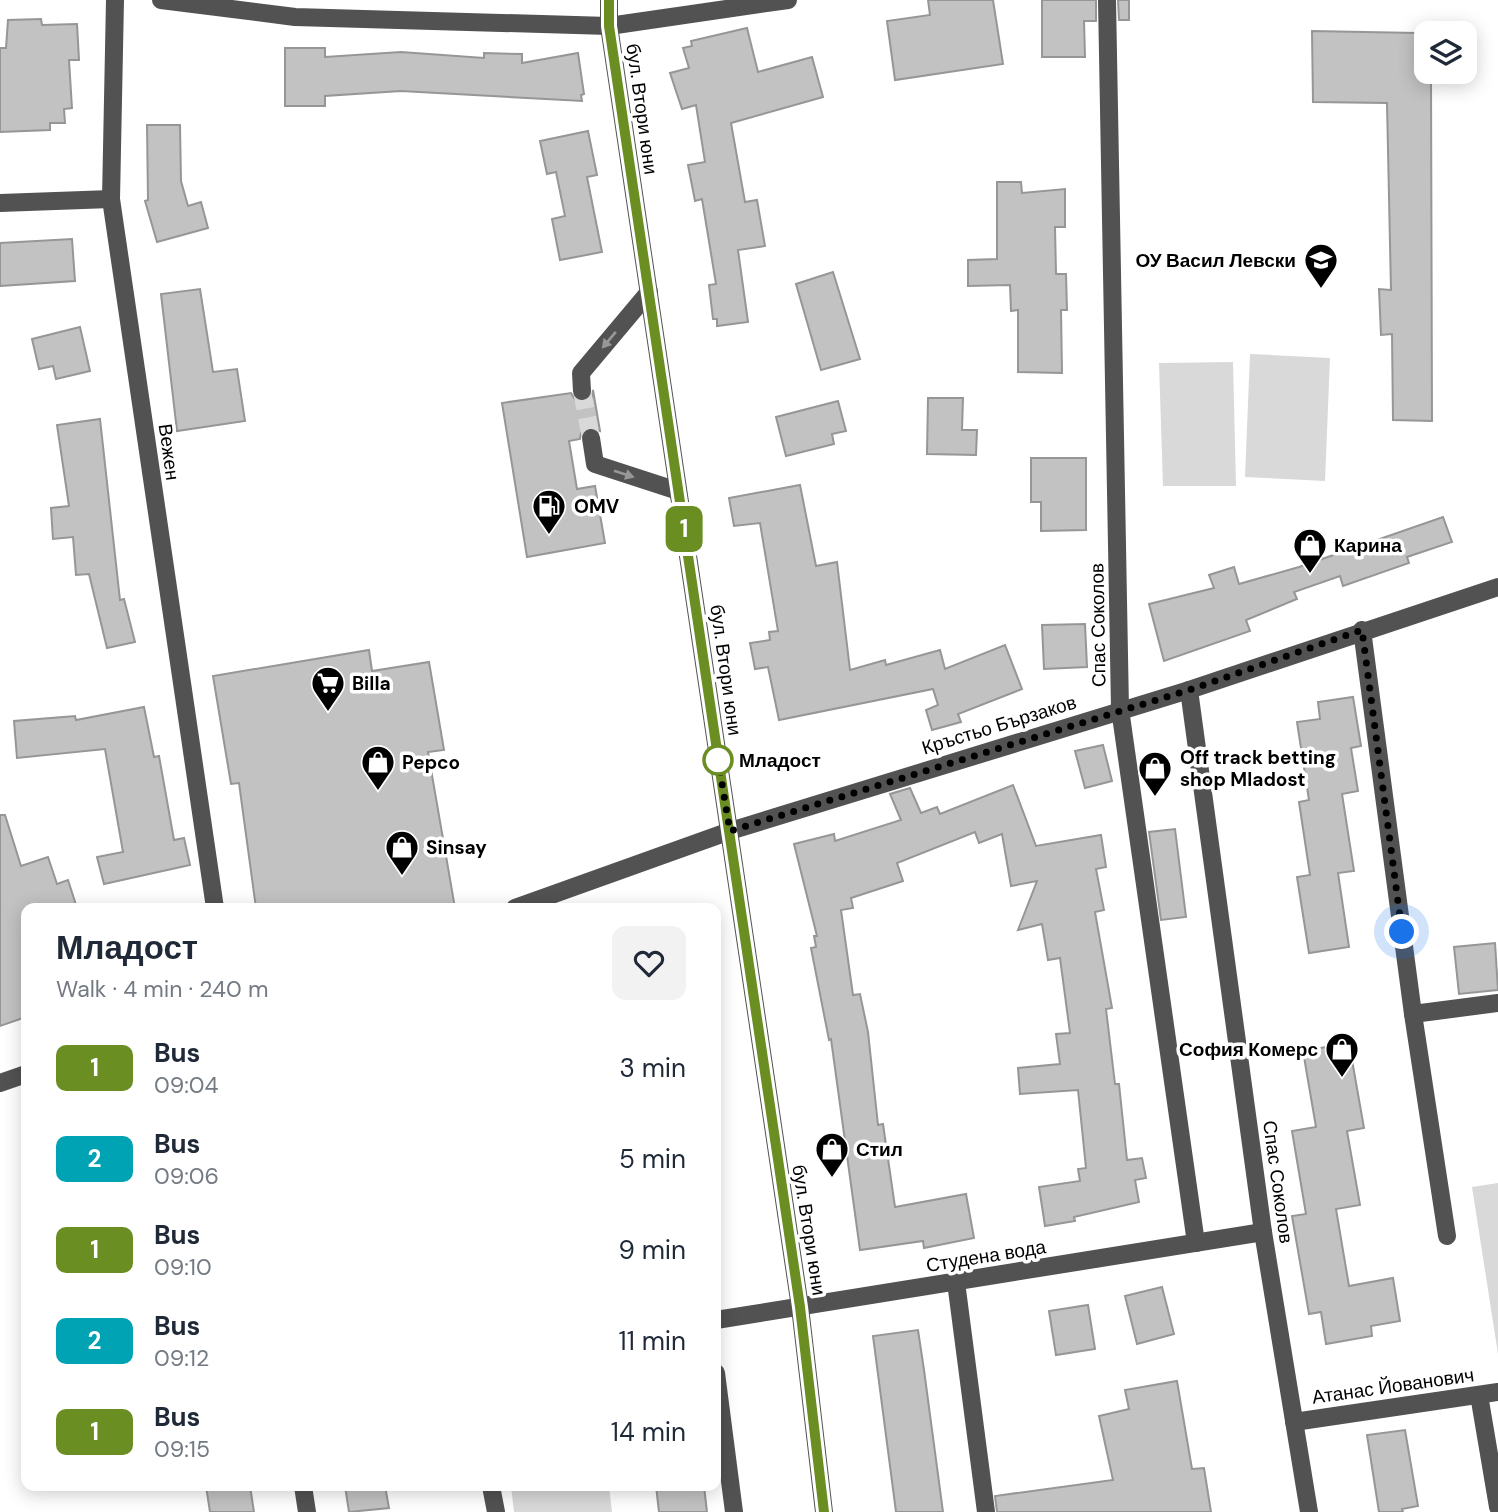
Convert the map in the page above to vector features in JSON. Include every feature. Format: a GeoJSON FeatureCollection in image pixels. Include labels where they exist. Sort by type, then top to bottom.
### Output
{"type":"FeatureCollection","features":[{"type":"Feature","properties":{"kind":"street","name":"Вежен"},"geometry":{"type":"LineString","coordinates":[[116,0],[111,199],[214,903]]}},
{"type":"Feature","properties":{"kind":"street"},"geometry":{"type":"LineString","coordinates":[[161,0],[609,26],[788,0]]}},
{"type":"Feature","properties":{"kind":"street","name":"бул. Втори юни"},"geometry":{"type":"LineString","coordinates":[[609,0],[609,26],[800,1307],[824,1512]]}},
{"type":"Feature","properties":{"kind":"street","name":"Спас Соколов"},"geometry":{"type":"LineString","coordinates":[[1107,0],[1120,709],[1196,1243]]}},
{"type":"Feature","properties":{"kind":"street"},"geometry":{"type":"LineString","coordinates":[[0,203],[111,199]]}},
{"type":"Feature","properties":{"kind":"street"},"geometry":{"type":"LineString","coordinates":[[582,391],[581,373],[649,292]]}},
{"type":"Feature","properties":{"kind":"street"},"geometry":{"type":"LineString","coordinates":[[591,438],[595,464],[678,491]]}},
{"type":"Feature","properties":{"kind":"street","name":"Кръстьо Бързаков"},"geometry":{"type":"LineString","coordinates":[[529,903],[730,831],[1189,690],[1362,630],[1498,587]]}},
{"type":"Feature","properties":{"kind":"street"},"geometry":{"type":"LineString","coordinates":[[1362,630],[1413,1014],[1447,1236]]}},
{"type":"Feature","properties":{"kind":"street","name":"Спас Соколов"},"geometry":{"type":"LineString","coordinates":[[1189,690],[1263,1232],[1309,1512]]}},
{"type":"Feature","properties":{"kind":"street"},"geometry":{"type":"LineString","coordinates":[[1413,1014],[1498,1003]]}},
{"type":"Feature","properties":{"kind":"street"},"geometry":{"type":"LineString","coordinates":[[0,1083],[21,1076]]}},
{"type":"Feature","properties":{"kind":"street","name":"Студена вода"},"geometry":{"type":"LineString","coordinates":[[721,1319],[1263,1232]]}},
{"type":"Feature","properties":{"kind":"street"},"geometry":{"type":"LineString","coordinates":[[956,1282],[986,1512]]}},
{"type":"Feature","properties":{"kind":"street","name":"Атанас Йованович"},"geometry":{"type":"LineString","coordinates":[[1294,1422],[1498,1392]]}},
{"type":"Feature","properties":{"kind":"street"},"geometry":{"type":"LineString","coordinates":[[1479,1395],[1498,1507]]}},
{"type":"Feature","properties":{"kind":"street"},"geometry":{"type":"LineString","coordinates":[[721,1412],[734,1512]]}},
{"type":"Feature","properties":{"kind":"street"},"geometry":{"type":"LineString","coordinates":[[304,1491],[307,1512]]}},
{"type":"Feature","properties":{"kind":"street"},"geometry":{"type":"LineString","coordinates":[[492,1491],[496,1512]]}},
{"type":"Feature","properties":{"kind":"shaded area"},"geometry":{"type":"Polygon","coordinates":[[[1250,354],[1330,358],[1325,481],[1245,477],[1250,354]]]}},
{"type":"Feature","properties":{"kind":"shaded area"},"geometry":{"type":"Polygon","coordinates":[[[1233,362],[1236,486],[1163,486],[1159,363],[1233,362]]]}},
{"type":"Feature","properties":{"kind":"shaded area"},"geometry":{"type":"Polygon","coordinates":[[[1498,1183],[1498,1354],[1472,1187],[1498,1183]]]}},
{"type":"Feature","properties":{"kind":"shaded area"},"geometry":{"type":"Polygon","coordinates":[[[512,1491],[610,1491],[612,1512],[514,1512],[512,1491]]]}},
{"type":"Feature","properties":{"kind":"building"},"geometry":{"type":"Polygon","coordinates":[[[928,0],[993,0],[1003,64],[895,80],[887,21],[930,15],[928,0]]]}},
{"type":"Feature","properties":{"kind":"building"},"geometry":{"type":"Polygon","coordinates":[[[1042,0],[1096,0],[1096,21],[1084,21],[1085,57],[1042,57],[1042,0]]]}},
{"type":"Feature","properties":{"kind":"building"},"geometry":{"type":"Polygon","coordinates":[[[1118,0],[1129,0],[1129,20],[1119,20],[1118,0]]]}},
{"type":"Feature","properties":{"kind":"building"},"geometry":{"type":"Polygon","coordinates":[[[41,19],[42,25],[77,24],[79,60],[69,60],[72,108],[64,109],[65,123],[50,123],[50,130],[0,132],[0,48],[6,48],[8,20],[41,19]]]}},
{"type":"Feature","properties":{"kind":"building"},"geometry":{"type":"Polygon","coordinates":[[[747,28],[758,72],[812,57],[823,97],[731,123],[745,202],[757,200],[765,246],[738,250],[748,322],[717,326],[717,319],[713,319],[709,285],[716,284],[702,199],[695,201],[688,165],[705,162],[696,105],[682,109],[670,73],[689,68],[683,48],[692,46],[691,41],[747,28]]]}},
{"type":"Feature","properties":{"kind":"building"},"geometry":{"type":"Polygon","coordinates":[[[1312,31],[1414,33],[1414,84],[1431,84],[1432,421],[1393,420],[1392,334],[1381,335],[1379,289],[1391,290],[1387,103],[1313,102],[1312,31]]]}},
{"type":"Feature","properties":{"kind":"building"},"geometry":{"type":"Polygon","coordinates":[[[285,48],[325,48],[325,57],[401,52],[484,58],[484,53],[522,54],[522,63],[578,53],[584,94],[581,95],[582,101],[401,91],[325,96],[325,106],[285,106],[285,48]]]}},
{"type":"Feature","properties":{"kind":"building"},"geometry":{"type":"Polygon","coordinates":[[[147,125],[180,125],[181,181],[188,206],[201,202],[208,228],[157,242],[145,201],[148,200],[147,125]]]}},
{"type":"Feature","properties":{"kind":"building"},"geometry":{"type":"Polygon","coordinates":[[[588,131],[597,175],[587,177],[602,252],[560,260],[552,219],[565,216],[556,172],[547,174],[540,141],[588,131]]]}},
{"type":"Feature","properties":{"kind":"building"},"geometry":{"type":"Polygon","coordinates":[[[997,182],[1021,182],[1022,193],[1065,189],[1065,227],[1055,227],[1056,274],[1066,274],[1067,310],[1061,310],[1062,373],[1018,372],[1018,310],[1011,311],[1010,285],[968,286],[968,260],[997,259],[997,182]]]}},
{"type":"Feature","properties":{"kind":"building"},"geometry":{"type":"Polygon","coordinates":[[[72,239],[75,281],[0,286],[0,243],[72,239]]]}},
{"type":"Feature","properties":{"kind":"building"},"geometry":{"type":"Polygon","coordinates":[[[833,272],[860,359],[821,370],[796,284],[833,272]]]}},
{"type":"Feature","properties":{"kind":"building"},"geometry":{"type":"Polygon","coordinates":[[[200,289],[213,372],[237,369],[245,421],[177,431],[161,294],[200,289]]]}},
{"type":"Feature","properties":{"kind":"building"},"geometry":{"type":"Polygon","coordinates":[[[80,327],[90,371],[56,379],[53,366],[39,369],[32,339],[80,327]]]}},
{"type":"Feature","properties":{"kind":"building"},"geometry":{"type":"Polygon","coordinates":[[[593,390],[600,431],[589,427],[581,433],[580,439],[569,441],[577,489],[595,486],[605,543],[527,557],[502,403],[571,393],[576,401],[583,402],[592,397],[593,390]]]}},
{"type":"Feature","properties":{"kind":"building"},"geometry":{"type":"Polygon","coordinates":[[[928,398],[963,398],[962,430],[977,430],[976,455],[927,454],[928,398]]]}},
{"type":"Feature","properties":{"kind":"building"},"geometry":{"type":"Polygon","coordinates":[[[838,401],[846,431],[832,434],[834,444],[786,456],[776,417],[838,401]]]}},
{"type":"Feature","properties":{"kind":"building"},"geometry":{"type":"Polygon","coordinates":[[[100,419],[120,600],[124,599],[135,642],[107,648],[89,574],[76,575],[73,537],[53,539],[51,508],[69,506],[57,425],[100,419]]]}},
{"type":"Feature","properties":{"kind":"building"},"geometry":{"type":"Polygon","coordinates":[[[1031,458],[1086,458],[1086,530],[1041,531],[1041,502],[1031,502],[1031,458]]]}},
{"type":"Feature","properties":{"kind":"building"},"geometry":{"type":"Polygon","coordinates":[[[800,485],[816,566],[837,562],[850,670],[885,660],[886,665],[940,650],[945,669],[1005,645],[1022,689],[958,714],[961,722],[932,730],[926,710],[938,705],[933,689],[779,720],[768,667],[755,669],[750,643],[770,640],[769,632],[778,631],[760,523],[734,526],[729,498],[800,485]]]}},
{"type":"Feature","properties":{"kind":"building"},"geometry":{"type":"Polygon","coordinates":[[[1443,517],[1452,542],[1407,557],[1409,563],[1343,586],[1340,576],[1294,592],[1297,599],[1246,620],[1250,631],[1164,661],[1149,604],[1214,588],[1209,575],[1234,567],[1239,584],[1299,567],[1443,517]]]}},
{"type":"Feature","properties":{"kind":"building"},"geometry":{"type":"Polygon","coordinates":[[[1085,624],[1087,667],[1044,669],[1042,625],[1085,624]]]}},
{"type":"Feature","properties":{"kind":"building"},"geometry":{"type":"Polygon","coordinates":[[[369,650],[372,671],[429,662],[444,750],[428,752],[454,903],[255,903],[239,783],[231,784],[213,676],[369,650]]]}},
{"type":"Feature","properties":{"kind":"building"},"geometry":{"type":"Polygon","coordinates":[[[1353,697],[1361,746],[1351,748],[1358,791],[1342,794],[1354,871],[1338,873],[1349,947],[1309,953],[1297,877],[1310,875],[1299,802],[1309,800],[1297,722],[1320,719],[1318,702],[1353,697]]]}},
{"type":"Feature","properties":{"kind":"building"},"geometry":{"type":"Polygon","coordinates":[[[144,707],[154,757],[159,756],[174,840],[184,838],[190,865],[104,884],[97,857],[123,852],[105,749],[17,758],[14,721],[75,716],[76,720],[144,707]]]}},
{"type":"Feature","properties":{"kind":"building"},"geometry":{"type":"Polygon","coordinates":[[[1103,745],[1112,781],[1085,788],[1075,751],[1103,745]]]}},
{"type":"Feature","properties":{"kind":"building"},"geometry":{"type":"Polygon","coordinates":[[[1013,785],[1036,846],[1101,835],[1106,867],[1096,869],[1104,910],[1095,912],[1112,1008],[1106,1009],[1115,1084],[1119,1084],[1127,1160],[1142,1158],[1146,1178],[1135,1180],[1139,1202],[1074,1217],[1075,1221],[1045,1226],[1039,1187],[1080,1181],[1078,1169],[1086,1168],[1078,1090],[1020,1094],[1018,1068],[1060,1064],[1056,1034],[1070,1033],[1060,958],[1048,960],[1042,924],[1018,930],[1037,881],[1011,886],[1002,834],[979,843],[975,832],[897,863],[903,881],[851,898],[853,908],[841,910],[853,995],[860,994],[868,1032],[878,1125],[883,1124],[895,1207],[966,1194],[974,1238],[924,1248],[923,1241],[860,1250],[831,1039],[829,1040],[811,948],[816,947],[814,936],[817,936],[794,844],[834,834],[835,841],[901,820],[890,794],[910,788],[921,813],[937,807],[940,814],[1013,785]]]}},
{"type":"Feature","properties":{"kind":"building"},"geometry":{"type":"Polygon","coordinates":[[[0,815],[5,815],[21,866],[48,857],[57,884],[68,880],[75,903],[21,903],[21,1019],[0,1026],[0,815]]]}},
{"type":"Feature","properties":{"kind":"building"},"geometry":{"type":"Polygon","coordinates":[[[1175,829],[1186,917],[1161,920],[1149,832],[1175,829]]]}},
{"type":"Feature","properties":{"kind":"building"},"geometry":{"type":"Polygon","coordinates":[[[1495,943],[1498,990],[1459,994],[1454,947],[1495,943]]]}},
{"type":"Feature","properties":{"kind":"building"},"geometry":{"type":"Polygon","coordinates":[[[1349,1043],[1364,1128],[1347,1131],[1360,1205],[1336,1209],[1349,1286],[1393,1278],[1400,1321],[1371,1326],[1372,1336],[1326,1344],[1321,1312],[1309,1314],[1292,1216],[1306,1214],[1292,1131],[1316,1127],[1303,1051],[1349,1043]]]}},
{"type":"Feature","properties":{"kind":"building"},"geometry":{"type":"Polygon","coordinates":[[[1162,1287],[1174,1334],[1137,1344],[1125,1296],[1162,1287]]]}},
{"type":"Feature","properties":{"kind":"building"},"geometry":{"type":"Polygon","coordinates":[[[1088,1305],[1095,1349],[1056,1355],[1049,1311],[1088,1305]]]}},
{"type":"Feature","properties":{"kind":"building"},"geometry":{"type":"Polygon","coordinates":[[[918,1330],[943,1512],[896,1512],[873,1336],[918,1330]]]}},
{"type":"Feature","properties":{"kind":"building"},"geometry":{"type":"Polygon","coordinates":[[[1177,1381],[1192,1469],[1204,1468],[1211,1512],[997,1512],[995,1496],[1113,1480],[1099,1416],[1129,1409],[1125,1390],[1177,1381]]]}},
{"type":"Feature","properties":{"kind":"building"},"geometry":{"type":"Polygon","coordinates":[[[1405,1430],[1418,1506],[1402,1509],[1403,1512],[1379,1512],[1367,1435],[1405,1430]]]}},
{"type":"Feature","properties":{"kind":"building"},"geometry":{"type":"Polygon","coordinates":[[[207,1491],[251,1491],[254,1512],[210,1512],[207,1491]]]}},
{"type":"Feature","properties":{"kind":"building"},"geometry":{"type":"Polygon","coordinates":[[[346,1491],[386,1491],[389,1508],[349,1512],[346,1491]]]}},
{"type":"Feature","properties":{"kind":"building"},"geometry":{"type":"Polygon","coordinates":[[[657,1491],[705,1491],[707,1512],[659,1512],[657,1491]]]}},
{"type":"Feature","properties":{"kind":"tunnel"},"geometry":{"type":"LineString","coordinates":[[582,391],[591,438]]}},
{"type":"Feature","properties":{"kind":"bus line","name":"1"},"geometry":{"type":"LineString","coordinates":[[609,0],[609,26],[625,138],[736,867],[760,1050],[790,1235],[824,1512]]}},
{"type":"Feature","properties":{"kind":"place","name":"ОУ Васил Левски"},"geometry":{"type":"Point","coordinates":[1321,290]}},
{"type":"Feature","properties":{"kind":"place","name":"OMV"},"geometry":{"type":"Point","coordinates":[549,536]}},
{"type":"Feature","properties":{"kind":"place","name":"Карина"},"geometry":{"type":"Point","coordinates":[1310,575]}},
{"type":"Feature","properties":{"kind":"place","name":"Billa"},"geometry":{"type":"Point","coordinates":[328,713]}},
{"type":"Feature","properties":{"kind":"place","name":"Младост"},"geometry":{"type":"Point","coordinates":[718,760]}},
{"type":"Feature","properties":{"kind":"place","name":"Pepco"},"geometry":{"type":"Point","coordinates":[378,792]}},
{"type":"Feature","properties":{"kind":"place","name":"Off track betting shop Mladost"},"geometry":{"type":"Point","coordinates":[1155,798]}},
{"type":"Feature","properties":{"kind":"place","name":"Sinsay"},"geometry":{"type":"Point","coordinates":[402,877]}},
{"type":"Feature","properties":{"kind":"place","name":"София Комерс"},"geometry":{"type":"Point","coordinates":[1342,1079]}},
{"type":"Feature","properties":{"kind":"place","name":"Стил"},"geometry":{"type":"Point","coordinates":[832,1179]}},
{"type":"Feature","properties":{"kind":"route"},"geometry":{"type":"LineString","coordinates":[[718,760],[730,831],[1189,690],[1362,630],[1402,932]]}}]}
